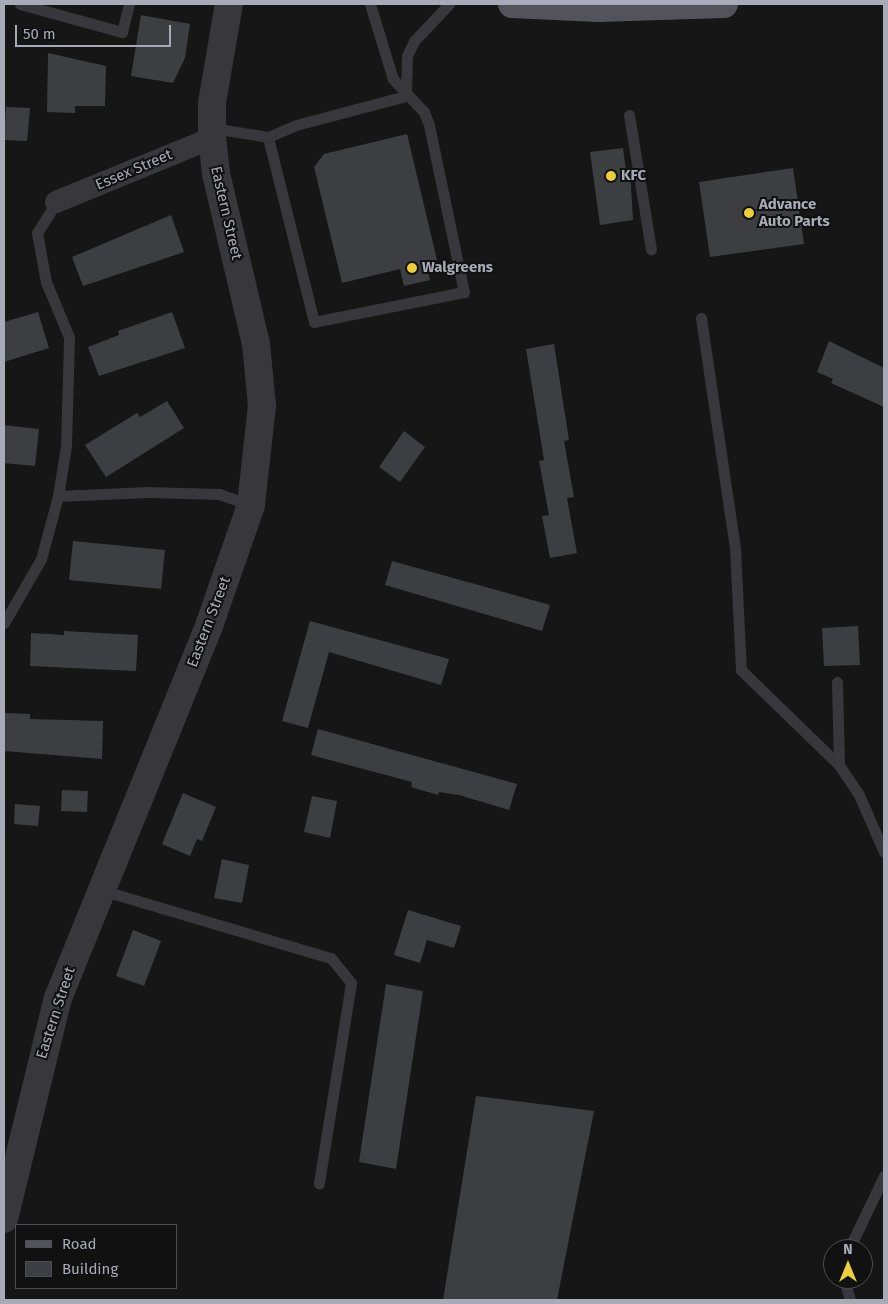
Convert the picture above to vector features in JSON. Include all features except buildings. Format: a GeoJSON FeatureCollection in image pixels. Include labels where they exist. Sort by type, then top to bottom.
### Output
{"type":"FeatureCollection","features":[{"type":"Feature","properties":{"kind":"main road"},"geometry":{"type":"LineString","coordinates":[[512,4],[659,8],[724,4]]}},
{"type":"Feature","properties":{"kind":"street","name":"Eastern Street"},"geometry":{"type":"LineString","coordinates":[[4,1218],[58,998],[210,623],[251,505],[262,406],[256,353],[216,174],[212,133],[212,104],[229,4]]}},
{"type":"Feature","properties":{"kind":"street","name":"Essex Street"},"geometry":{"type":"LineString","coordinates":[[56,202],[212,133]]}},
{"type":"Feature","properties":{"kind":"lane"},"geometry":{"type":"LineString","coordinates":[[20,4],[122,32],[129,4]]}},
{"type":"Feature","properties":{"kind":"lane"},"geometry":{"type":"LineString","coordinates":[[268,137],[314,322],[464,292],[429,125],[424,112],[406,96],[393,79],[370,4]]}},
{"type":"Feature","properties":{"kind":"lane"},"geometry":{"type":"LineString","coordinates":[[406,96],[407,56],[414,41],[449,4]]}},
{"type":"Feature","properties":{"kind":"lane"},"geometry":{"type":"LineString","coordinates":[[212,133],[268,137],[296,125],[406,96]]}},
{"type":"Feature","properties":{"kind":"lane"},"geometry":{"type":"LineString","coordinates":[[629,115],[651,249]]}},
{"type":"Feature","properties":{"kind":"lane"},"geometry":{"type":"LineString","coordinates":[[4,624],[41,560],[58,496],[66,446],[69,337],[46,282],[37,233],[56,202]]}},
{"type":"Feature","properties":{"kind":"lane"},"geometry":{"type":"LineString","coordinates":[[701,318],[735,548],[741,670],[839,765],[859,795],[884,852]]}},
{"type":"Feature","properties":{"kind":"lane"},"geometry":{"type":"LineString","coordinates":[[58,496],[148,492],[219,494],[251,505]]}},
{"type":"Feature","properties":{"kind":"lane"},"geometry":{"type":"LineString","coordinates":[[837,682],[839,765]]}},
{"type":"Feature","properties":{"kind":"lane"},"geometry":{"type":"LineString","coordinates":[[101,890],[331,958],[351,983],[319,1183]]}},
{"type":"Feature","properties":{"kind":"lane"},"geometry":{"type":"LineString","coordinates":[[854,1239],[884,1176]]}},
{"type":"Feature","properties":{"kind":"place","name":"KFC"},"geometry":{"type":"Point","coordinates":[611,176]}},
{"type":"Feature","properties":{"kind":"place","name":"Advance Auto Parts"},"geometry":{"type":"Point","coordinates":[749,213]}},
{"type":"Feature","properties":{"kind":"place","name":"Walgreens"},"geometry":{"type":"Point","coordinates":[412,268]}}]}
